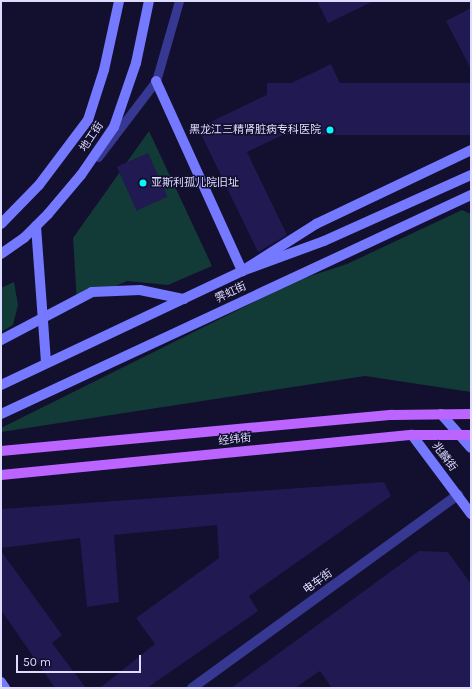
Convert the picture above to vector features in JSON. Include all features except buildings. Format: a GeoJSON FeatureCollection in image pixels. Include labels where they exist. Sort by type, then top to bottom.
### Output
{"type":"FeatureCollection","features":[{"type":"Feature","properties":{"kind":"main road","name":"地工街"},"geometry":{"type":"LineString","coordinates":[[1,224],[39,185],[88,120],[104,70],[119,1]]}},
{"type":"Feature","properties":{"kind":"main road","name":"地工街"},"geometry":{"type":"LineString","coordinates":[[1,254],[36,226],[66,192],[114,127],[132,80],[148,1]]}},
{"type":"Feature","properties":{"kind":"main road"},"geometry":{"type":"LineString","coordinates":[[156,81],[242,271]]}},
{"type":"Feature","properties":{"kind":"main road","name":"霁虹街"},"geometry":{"type":"LineString","coordinates":[[242,271],[316,224],[471,150]]}},
{"type":"Feature","properties":{"kind":"main road","name":"霁虹街"},"geometry":{"type":"LineString","coordinates":[[1,385],[46,362],[242,271],[324,241],[471,175]]}},
{"type":"Feature","properties":{"kind":"main road","name":"霁虹街"},"geometry":{"type":"LineString","coordinates":[[1,414],[471,195]]}},
{"type":"Feature","properties":{"kind":"main road"},"geometry":{"type":"LineString","coordinates":[[36,226],[46,362]]}},
{"type":"Feature","properties":{"kind":"main road"},"geometry":{"type":"LineString","coordinates":[[1,340],[92,292],[140,290],[184,299]]}},
{"type":"Feature","properties":{"kind":"main road"},"geometry":{"type":"LineString","coordinates":[[441,414],[466,435],[471,448]]}},
{"type":"Feature","properties":{"kind":"main road","name":"经纬街"},"geometry":{"type":"LineString","coordinates":[[1,451],[392,415],[471,414]]}},
{"type":"Feature","properties":{"kind":"main road","name":"经纬街"},"geometry":{"type":"LineString","coordinates":[[1,475],[412,435],[466,435]]}},
{"type":"Feature","properties":{"kind":"main road","name":"兆麟街"},"geometry":{"type":"LineString","coordinates":[[412,435],[471,514]]}},
{"type":"Feature","properties":{"kind":"main road"},"geometry":{"type":"LineString","coordinates":[[1,682],[5,688]]}},
{"type":"Feature","properties":{"kind":"street","name":"电车街"},"geometry":{"type":"LineString","coordinates":[[192,688],[458,495]]}},
{"type":"Feature","properties":{"kind":"lane"},"geometry":{"type":"LineString","coordinates":[[66,192],[112,140],[156,81],[179,1]]}},
{"type":"Feature","properties":{"kind":"green space"},"geometry":{"type":"Polygon","coordinates":[[[149,131],[212,266],[168,285],[127,281],[77,303],[73,238],[149,131]]]}},
{"type":"Feature","properties":{"kind":"green space"},"geometry":{"type":"Polygon","coordinates":[[[462,210],[471,214],[471,392],[365,376],[1,432],[1,428],[298,280],[347,264],[462,210]]]}},
{"type":"Feature","properties":{"kind":"green space"},"geometry":{"type":"Polygon","coordinates":[[[14,282],[18,305],[13,325],[1,332],[1,288],[14,282]]]}},
{"type":"Feature","properties":{"kind":"place","name":"黑龙江三精肾脏病专科医院"},"geometry":{"type":"Point","coordinates":[330,130]}},
{"type":"Feature","properties":{"kind":"place","name":"亚斯利孤儿院旧址"},"geometry":{"type":"Point","coordinates":[143,183]}}]}
